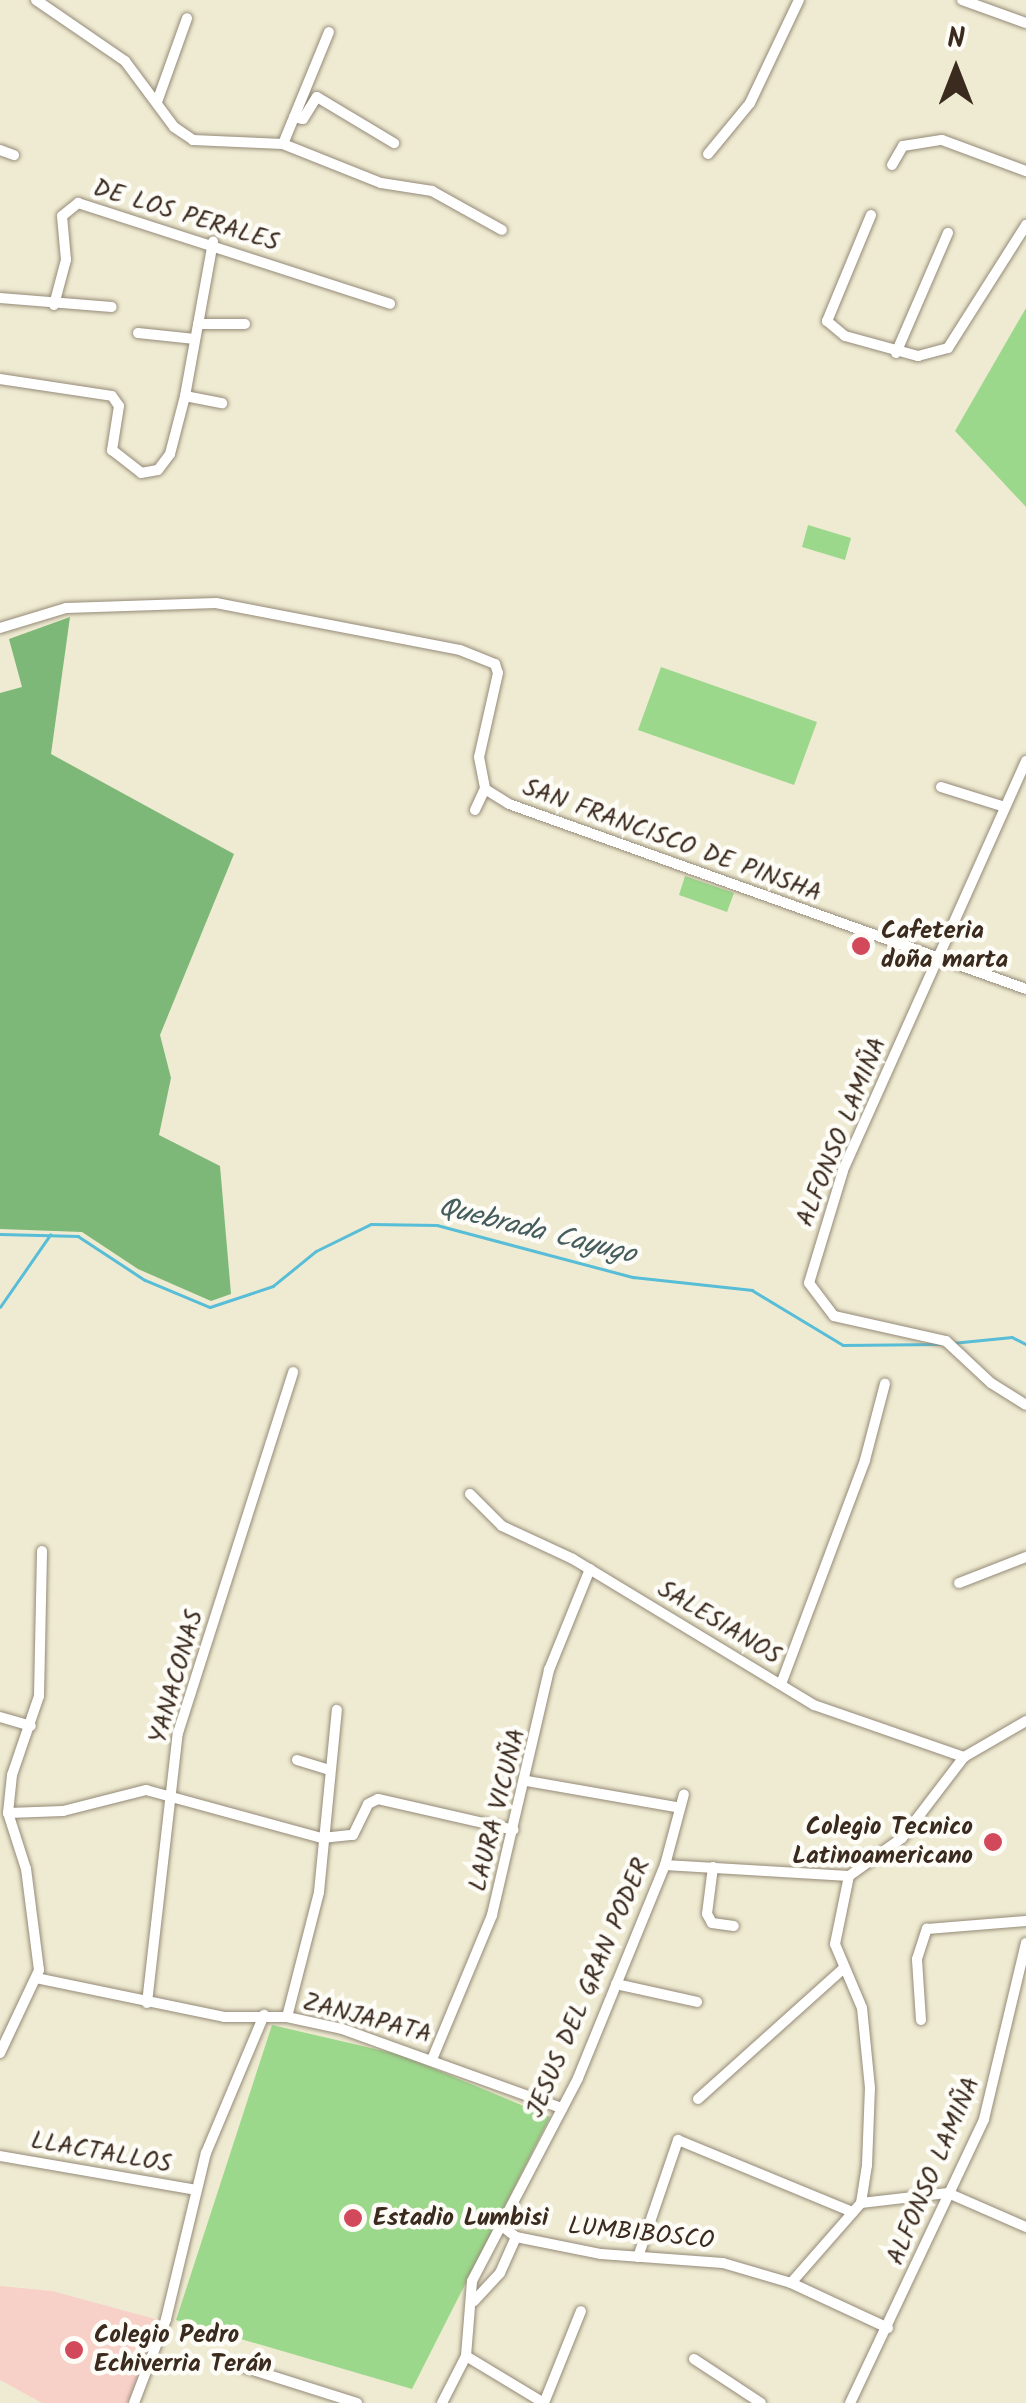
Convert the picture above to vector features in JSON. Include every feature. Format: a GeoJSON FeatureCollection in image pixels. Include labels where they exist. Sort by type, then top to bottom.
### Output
{"type":"FeatureCollection","features":[{"type":"Feature","properties":{"kind":"street"},"geometry":{"type":"LineString","coordinates":[[36,0],[125,62],[193,140],[283,144],[381,183],[432,192],[502,230]]}},
{"type":"Feature","properties":{"kind":"street"},"geometry":{"type":"LineString","coordinates":[[708,154],[750,103],[798,0]]}},
{"type":"Feature","properties":{"kind":"street"},"geometry":{"type":"LineString","coordinates":[[962,0],[1026,23]]}},
{"type":"Feature","properties":{"kind":"street"},"geometry":{"type":"LineString","coordinates":[[157,102],[187,18]]}},
{"type":"Feature","properties":{"kind":"street"},"geometry":{"type":"LineString","coordinates":[[283,144],[328,32]]}},
{"type":"Feature","properties":{"kind":"street"},"geometry":{"type":"LineString","coordinates":[[294,117],[303,119],[317,97],[394,144]]}},
{"type":"Feature","properties":{"kind":"street"},"geometry":{"type":"LineString","coordinates":[[892,166],[903,146],[942,140],[1026,171]]}},
{"type":"Feature","properties":{"kind":"street"},"geometry":{"type":"LineString","coordinates":[[0,150],[14,155]]}},
{"type":"Feature","properties":{"kind":"street","name":"DE LOS PERALES"},"geometry":{"type":"LineString","coordinates":[[54,305],[66,260],[62,216],[70,204],[213,242],[390,304]]}},
{"type":"Feature","properties":{"kind":"street"},"geometry":{"type":"LineString","coordinates":[[871,214],[827,320],[844,336],[896,353],[948,348],[1026,224]]}},
{"type":"Feature","properties":{"kind":"street"},"geometry":{"type":"LineString","coordinates":[[896,353],[948,232]]}},
{"type":"Feature","properties":{"kind":"street"},"geometry":{"type":"LineString","coordinates":[[0,380],[112,396],[118,406],[112,450],[141,473],[158,470],[170,454],[185,396],[213,242]]}},
{"type":"Feature","properties":{"kind":"street"},"geometry":{"type":"LineString","coordinates":[[0,298],[112,307]]}},
{"type":"Feature","properties":{"kind":"street"},"geometry":{"type":"LineString","coordinates":[[198,324],[246,324]]}},
{"type":"Feature","properties":{"kind":"street"},"geometry":{"type":"LineString","coordinates":[[138,333],[195,340]]}},
{"type":"Feature","properties":{"kind":"street"},"geometry":{"type":"LineString","coordinates":[[185,396],[222,402]]}},
{"type":"Feature","properties":{"kind":"street","name":"SAN FRANCISCO DE PINSHA"},"geometry":{"type":"LineString","coordinates":[[0,628],[66,608],[216,603],[460,650],[494,664],[498,673],[481,728],[484,789],[509,804],[1026,989]]}},
{"type":"Feature","properties":{"kind":"street","name":"ALFONSO LAMIÑA"},"geometry":{"type":"LineString","coordinates":[[1026,761],[843,1171],[809,1283],[834,1316],[950,1345],[991,1384],[1026,1405]]}},
{"type":"Feature","properties":{"kind":"street"},"geometry":{"type":"LineString","coordinates":[[941,786],[1005,807]]}},
{"type":"Feature","properties":{"kind":"street"},"geometry":{"type":"LineString","coordinates":[[475,810],[484,789]]}},
{"type":"Feature","properties":{"kind":"street","name":"YANACONAS"},"geometry":{"type":"LineString","coordinates":[[146,2003],[178,1733],[293,1372]]}},
{"type":"Feature","properties":{"kind":"street"},"geometry":{"type":"LineString","coordinates":[[782,1684],[865,1460],[885,1384]]}},
{"type":"Feature","properties":{"kind":"street","name":"SALESIANOS"},"geometry":{"type":"LineString","coordinates":[[470,1494],[502,1526],[590,1569],[814,1705],[964,1757]]}},
{"type":"Feature","properties":{"kind":"street"},"geometry":{"type":"LineString","coordinates":[[0,2053],[36,1978],[37,1930],[8,1813],[12,1775],[31,1726],[42,1661],[42,1551]]}},
{"type":"Feature","properties":{"kind":"street"},"geometry":{"type":"LineString","coordinates":[[960,1583],[1026,1557]]}},
{"type":"Feature","properties":{"kind":"street","name":"LAURA VICUÑA"},"geometry":{"type":"LineString","coordinates":[[433,2058],[468,1980],[527,1781],[550,1670],[590,1569]]}},
{"type":"Feature","properties":{"kind":"street"},"geometry":{"type":"LineString","coordinates":[[287,2017],[319,1892],[337,1710]]}},
{"type":"Feature","properties":{"kind":"street"},"geometry":{"type":"LineString","coordinates":[[0,1717],[31,1726]]}},
{"type":"Feature","properties":{"kind":"street"},"geometry":{"type":"LineString","coordinates":[[665,1865],[848,1876],[902,1838],[964,1757],[1026,1721]]}},
{"type":"Feature","properties":{"kind":"street"},"geometry":{"type":"LineString","coordinates":[[297,1760],[329,1770]]}},
{"type":"Feature","properties":{"kind":"street"},"geometry":{"type":"LineString","coordinates":[[527,1781],[676,1807]]}},
{"type":"Feature","properties":{"kind":"street"},"geometry":{"type":"LineString","coordinates":[[8,1813],[63,1812],[128,1791],[158,1792],[169,1800],[322,1838],[352,1834],[368,1804],[378,1800],[514,1830]]}},
{"type":"Feature","properties":{"kind":"street","name":"JESUS DEL GRAN PODER"},"geometry":{"type":"LineString","coordinates":[[442,2403],[466,2356],[474,2301],[472,2281],[562,2108],[616,1984],[665,1865],[676,1807],[684,1794]]}},
{"type":"Feature","properties":{"kind":"street"},"geometry":{"type":"LineString","coordinates":[[713,1867],[707,1914],[712,1923],[734,1926]]}},
{"type":"Feature","properties":{"kind":"street"},"geometry":{"type":"LineString","coordinates":[[791,2283],[857,2207],[870,2088],[862,2008],[835,1944],[848,1876]]}},
{"type":"Feature","properties":{"kind":"street"},"geometry":{"type":"LineString","coordinates":[[921,2020],[916,1959],[927,1929],[1026,1921]]}},
{"type":"Feature","properties":{"kind":"street","name":"ALFONSO LAMIÑA"},"geometry":{"type":"LineString","coordinates":[[850,2403],[984,2119],[1025,1949]]}},
{"type":"Feature","properties":{"kind":"street"},"geometry":{"type":"LineString","coordinates":[[698,2099],[843,1969]]}},
{"type":"Feature","properties":{"kind":"street","name":"ZANJAPATA"},"geometry":{"type":"LineString","coordinates":[[36,1978],[224,2017],[287,2017],[433,2058],[562,2108]]}},
{"type":"Feature","properties":{"kind":"street"},"geometry":{"type":"LineString","coordinates":[[616,1984],[697,2002]]}},
{"type":"Feature","properties":{"kind":"street"},"geometry":{"type":"LineString","coordinates":[[134,2403],[166,2320],[196,2190],[264,2015]]}},
{"type":"Feature","properties":{"kind":"street"},"geometry":{"type":"LineString","coordinates":[[638,2257],[678,2140],[857,2207],[948,2192],[1026,2227]]}},
{"type":"Feature","properties":{"kind":"street","name":"LLACTALLOS"},"geometry":{"type":"LineString","coordinates":[[0,2156],[196,2190]]}},
{"type":"Feature","properties":{"kind":"street","name":"LUMBIBOSCO"},"geometry":{"type":"LineString","coordinates":[[502,2226],[516,2237],[638,2257],[724,2263],[791,2283],[888,2328]]}},
{"type":"Feature","properties":{"kind":"street","name":"JESUS DEL GRAN PODER"},"geometry":{"type":"LineString","coordinates":[[474,2301],[500,2272],[516,2237]]}},
{"type":"Feature","properties":{"kind":"street"},"geometry":{"type":"LineString","coordinates":[[466,2356],[544,2403],[580,2311]]}},
{"type":"Feature","properties":{"kind":"street"},"geometry":{"type":"LineString","coordinates":[[694,2359],[761,2403]]}},
{"type":"Feature","properties":{"kind":"street"},"geometry":{"type":"LineString","coordinates":[[238,2365],[357,2403]]}},
{"type":"Feature","properties":{"kind":"shaded area","name":"Colegio Pedro Echiverria Terán"},"geometry":{"type":"Polygon","coordinates":[[[0,2286],[52,2291],[159,2320],[128,2403],[42,2403],[0,2380],[0,2286]]]}},
{"type":"Feature","properties":{"kind":"green space"},"geometry":{"type":"Polygon","coordinates":[[[1026,308],[1026,507],[955,431],[1026,308]]]}},
{"type":"Feature","properties":{"kind":"green space"},"geometry":{"type":"Polygon","coordinates":[[[808,525],[851,538],[845,560],[802,547],[808,525]]]}},
{"type":"Feature","properties":{"kind":"green space"},"geometry":{"type":"Polygon","coordinates":[[[70,617],[51,754],[234,854],[160,1035],[171,1078],[159,1135],[220,1166],[231,1294],[211,1301],[138,1269],[82,1232],[0,1229],[0,693],[22,687],[9,639],[70,617]]]}},
{"type":"Feature","properties":{"kind":"green space"},"geometry":{"type":"Polygon","coordinates":[[[661,667],[817,722],[794,785],[638,730],[661,667]]]}},
{"type":"Feature","properties":{"kind":"green space"},"geometry":{"type":"Polygon","coordinates":[[[685,876],[734,893],[727,912],[679,895],[685,876]]]}},
{"type":"Feature","properties":{"kind":"green space","name":"Estadio Lumbisi"},"geometry":{"type":"Polygon","coordinates":[[[272,2025],[401,2055],[550,2117],[412,2389],[176,2320],[272,2025]]]}},
{"type":"Feature","properties":{"kind":"waterway","name":"Quebrada Cayugo"},"geometry":{"type":"LineString","coordinates":[[0,1234],[78,1236],[145,1280],[210,1307],[273,1286],[316,1251],[371,1224],[437,1225],[633,1277],[752,1290],[843,1345],[939,1344]]}},
{"type":"Feature","properties":{"kind":"waterway"},"geometry":{"type":"LineString","coordinates":[[0,1307],[50,1235]]}},
{"type":"Feature","properties":{"kind":"waterway","name":"Quebrada Cayugo"},"geometry":{"type":"LineString","coordinates":[[952,1343],[1012,1337],[1026,1344]]}},
{"type":"Feature","properties":{"kind":"place","name":"Cafeteria doña marta"},"geometry":{"type":"Point","coordinates":[861,946]}},
{"type":"Feature","properties":{"kind":"place","name":"Colegio Tecnico Latinoamericano"},"geometry":{"type":"Point","coordinates":[993,1842]}},
{"type":"Feature","properties":{"kind":"place","name":"Estadio Lumbisi"},"geometry":{"type":"Point","coordinates":[353,2218]}},
{"type":"Feature","properties":{"kind":"place","name":"Colegio Pedro Echiverria Terán"},"geometry":{"type":"Point","coordinates":[74,2350]}}]}
